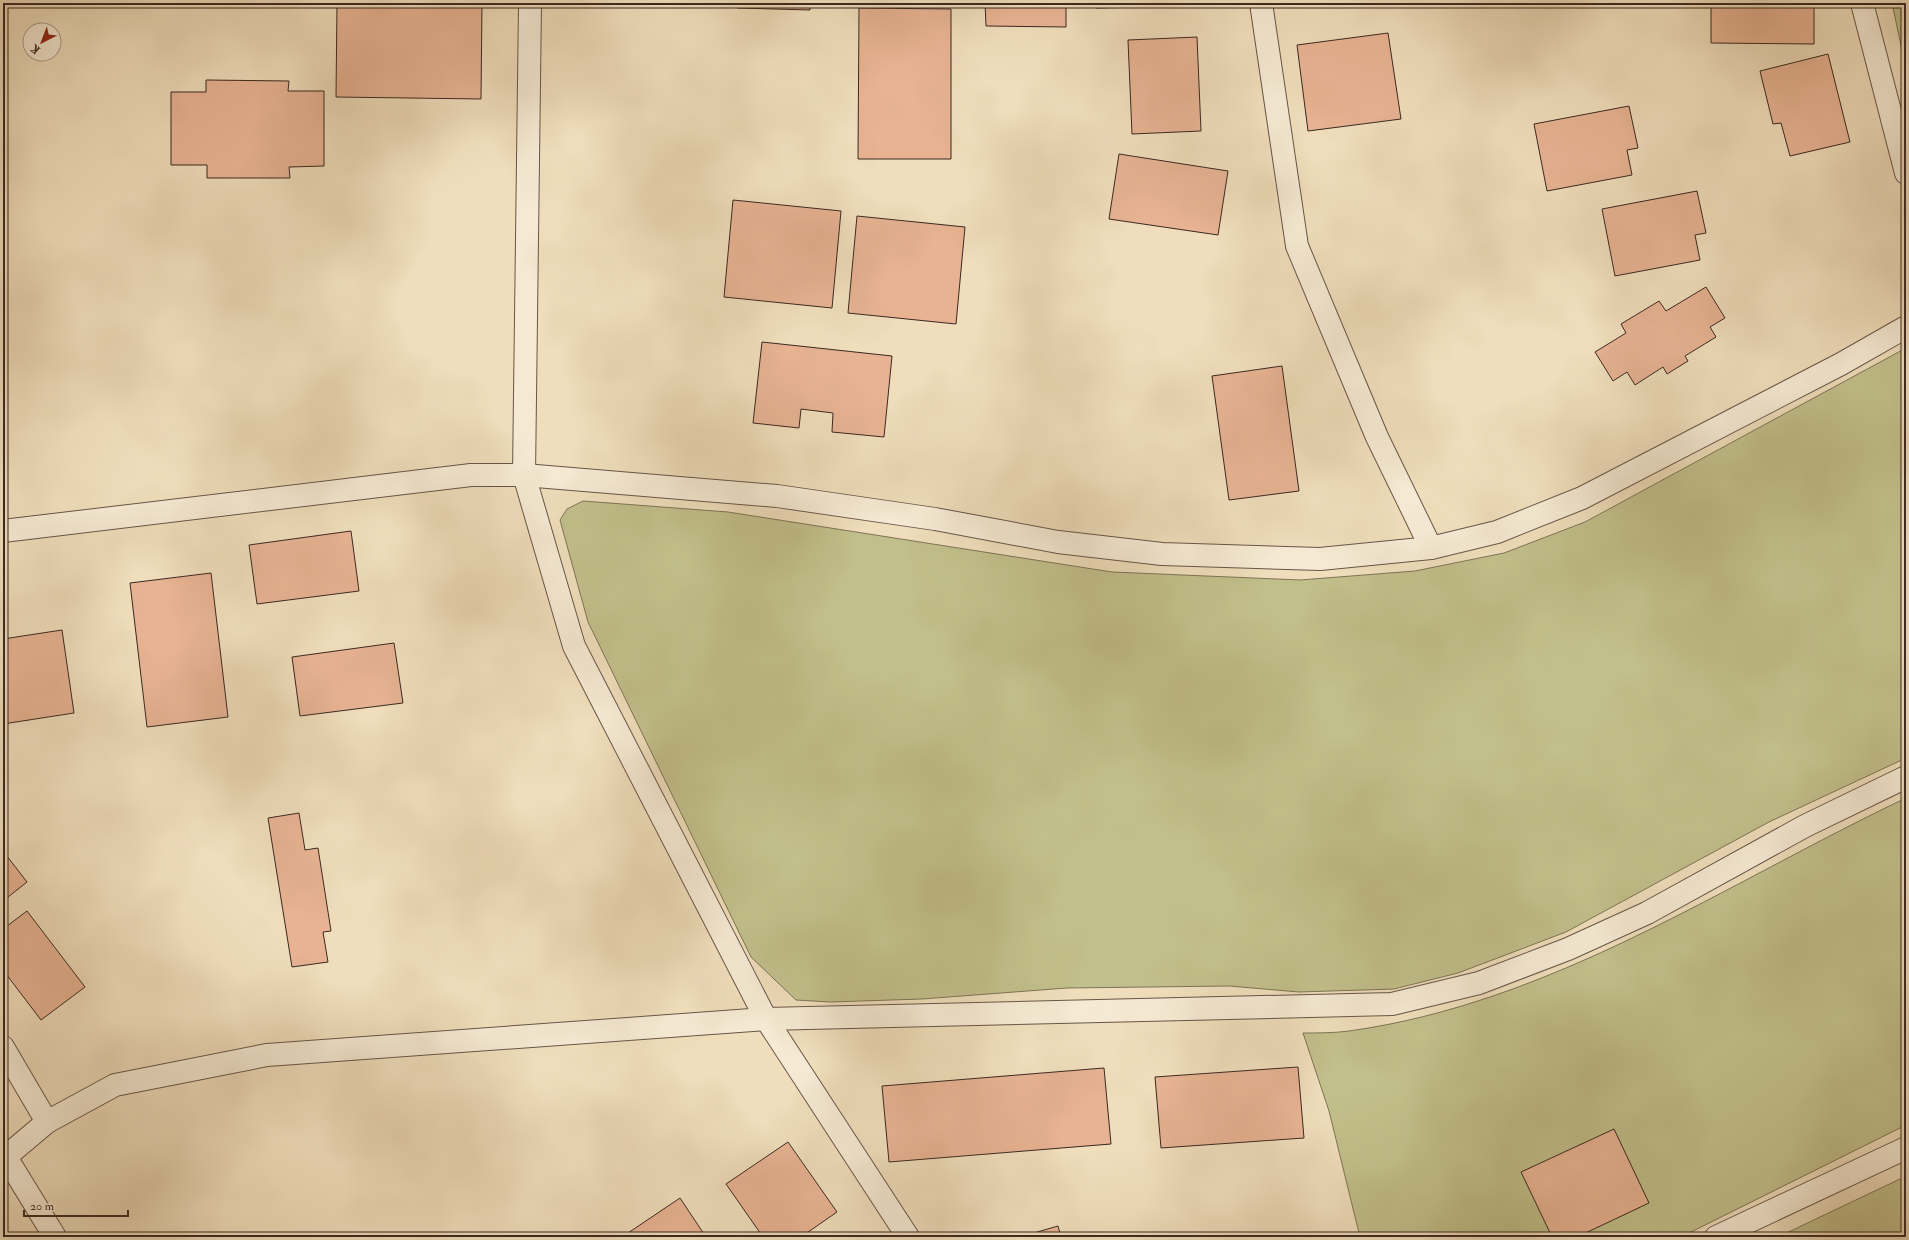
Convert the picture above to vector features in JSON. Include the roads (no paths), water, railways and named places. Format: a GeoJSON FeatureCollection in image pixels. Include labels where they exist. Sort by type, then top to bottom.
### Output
{"type":"FeatureCollection","features":[{"type":"Feature","properties":{"kind":"street"},"geometry":{"type":"LineString","coordinates":[[530,3],[524,475],[574,646],[766,1020],[908,1237]]}},
{"type":"Feature","properties":{"kind":"street"},"geometry":{"type":"LineString","coordinates":[[1261,3],[1297,246],[1377,437],[1431,548]]}},
{"type":"Feature","properties":{"kind":"street"},"geometry":{"type":"LineString","coordinates":[[1862,3],[1906,173]]}},
{"type":"Feature","properties":{"kind":"street"},"geometry":{"type":"LineString","coordinates":[[3,530],[470,475],[524,475],[777,496],[935,519],[1058,542],[1162,554],[1320,559],[1431,548],[1496,532],[1582,498],[1841,364],[1906,327]]}},
{"type":"Feature","properties":{"kind":"street"},"geometry":{"type":"LineString","coordinates":[[54,1237],[4,1158],[47,1122],[115,1085],[267,1055],[766,1020],[1392,1004],[1479,983],[1568,949],[1647,913],[1805,826],[1906,777]]}},
{"type":"Feature","properties":{"kind":"street"},"geometry":{"type":"LineString","coordinates":[[3,1047],[47,1122]]}},
{"type":"Feature","properties":{"kind":"street"},"geometry":{"type":"LineString","coordinates":[[1716,1237],[1906,1148]]}}]}
